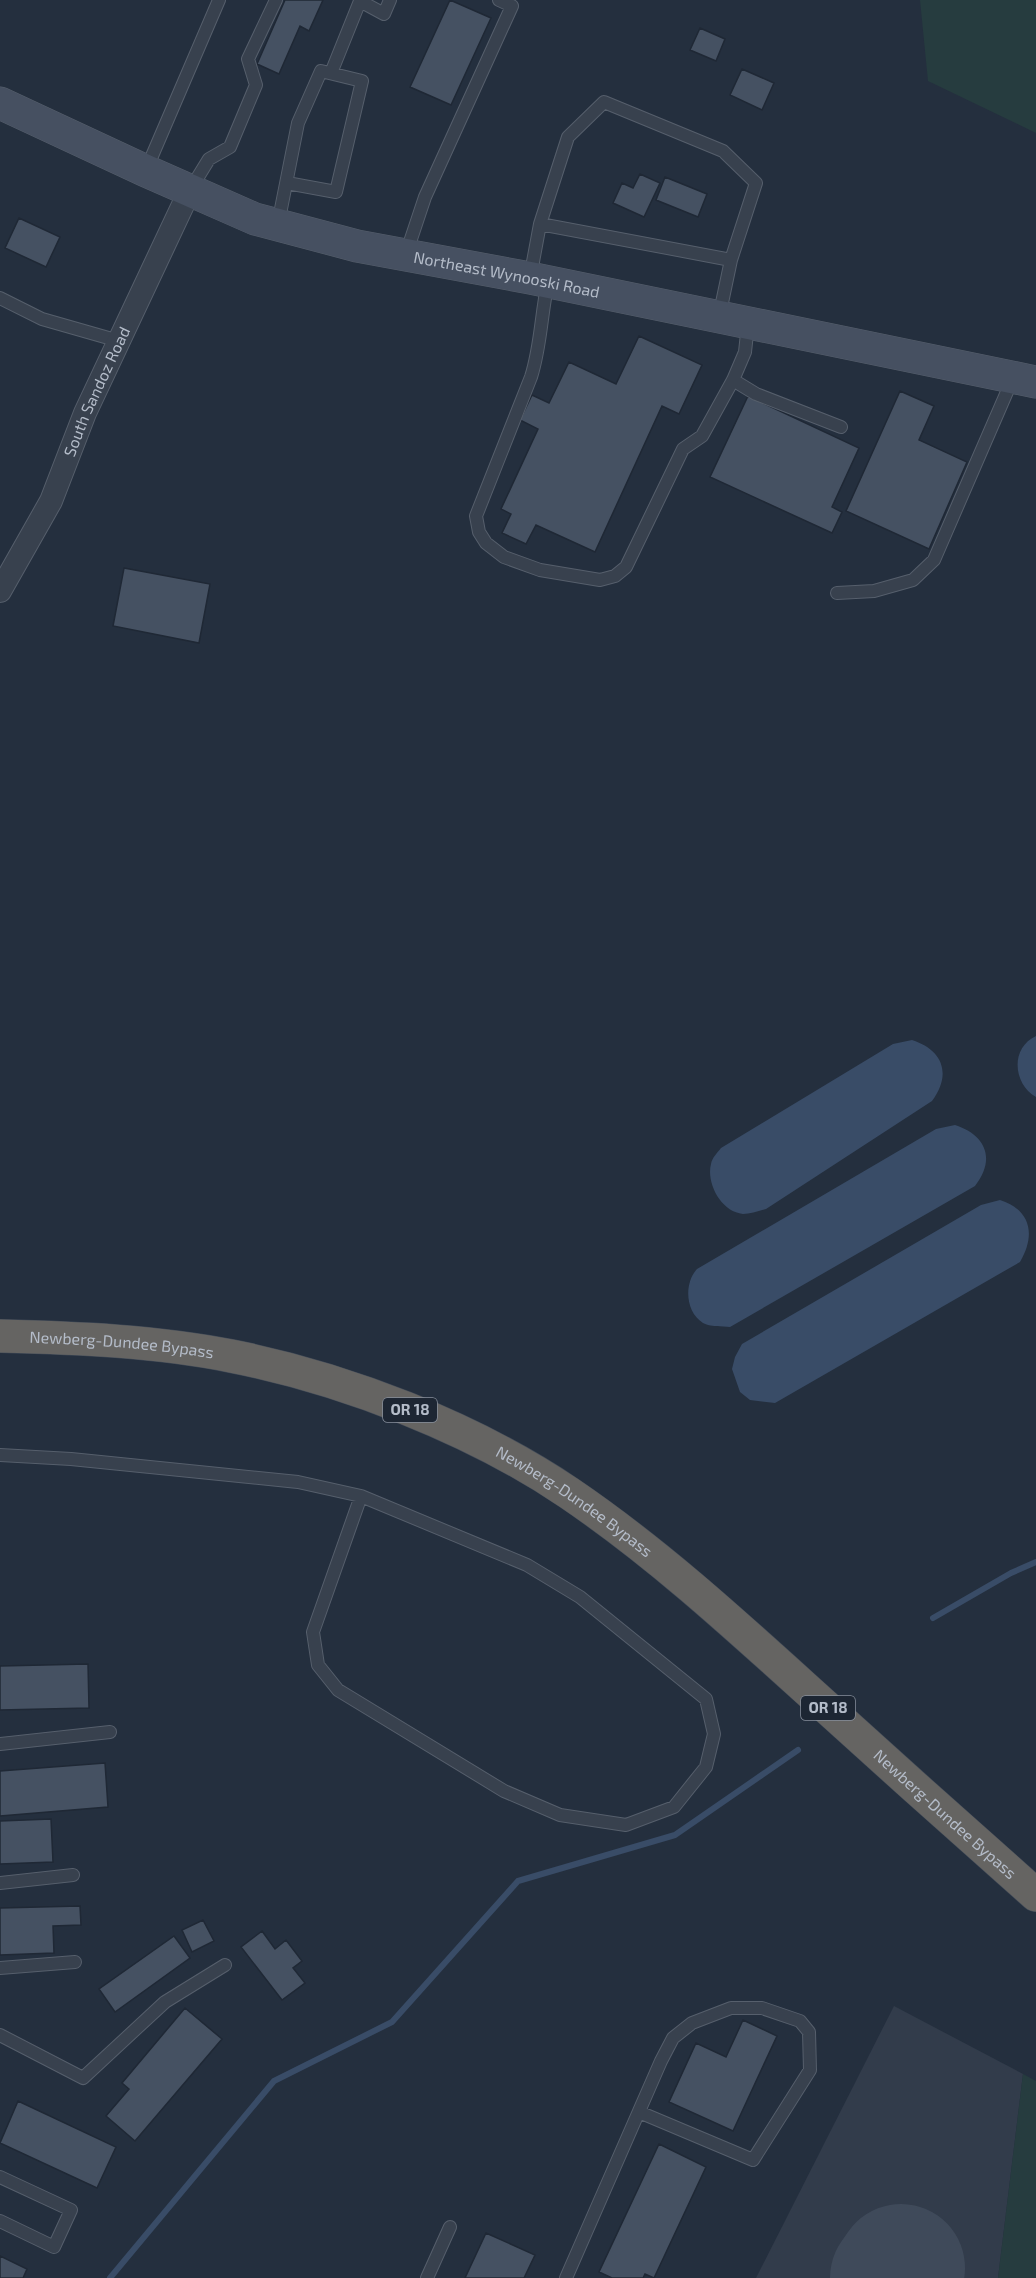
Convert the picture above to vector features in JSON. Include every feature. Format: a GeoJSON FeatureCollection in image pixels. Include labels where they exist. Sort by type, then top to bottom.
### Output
{"type":"FeatureCollection","features":[{"type":"Feature","properties":{"kind":"highway","name":"Newberg-Dundee Bypass"},"geometry":{"type":"LineString","coordinates":[[0,1336],[121,1342],[230,1355],[347,1387],[424,1415],[497,1450],[567,1492],[633,1539],[695,1590],[1036,1895]]}},
{"type":"Feature","properties":{"kind":"main road","name":"Northeast Wynooski Road"},"geometry":{"type":"LineString","coordinates":[[0,103],[255,219],[357,246],[539,280],[1025,380]]}},
{"type":"Feature","properties":{"kind":"street","name":"South Sandoz Road"},"geometry":{"type":"LineString","coordinates":[[0,591],[51,501],[85,413],[190,190]]}},
{"type":"Feature","properties":{"kind":"lane"},"geometry":{"type":"LineString","coordinates":[[146,171],[219,0]]}},
{"type":"Feature","properties":{"kind":"lane"},"geometry":{"type":"LineString","coordinates":[[190,190],[209,159],[230,147],[256,85],[248,59],[276,0]]}},
{"type":"Feature","properties":{"kind":"lane"},"geometry":{"type":"LineString","coordinates":[[331,73],[359,1],[384,14],[390,0]]}},
{"type":"Feature","properties":{"kind":"lane"},"geometry":{"type":"LineString","coordinates":[[406,255],[425,198],[512,6],[499,0]]}},
{"type":"Feature","properties":{"kind":"lane"},"geometry":{"type":"LineString","coordinates":[[278,225],[298,123],[321,71],[362,81],[336,192],[287,183]]}},
{"type":"Feature","properties":{"kind":"lane"},"geometry":{"type":"LineString","coordinates":[[604,102],[723,151],[756,183],[731,260],[733,321],[745,352],[733,380],[702,436],[683,449],[626,567],[615,576],[600,580],[540,570],[504,557],[486,543],[478,532],[476,516],[537,357],[542,312],[539,280],[540,224],[568,137],[604,102]]}},
{"type":"Feature","properties":{"kind":"lane"},"geometry":{"type":"LineString","coordinates":[[540,224],[731,260]]}},
{"type":"Feature","properties":{"kind":"lane"},"geometry":{"type":"LineString","coordinates":[[0,298],[42,319],[119,341]]}},
{"type":"Feature","properties":{"kind":"lane"},"geometry":{"type":"LineString","coordinates":[[733,380],[756,394],[841,428]]}},
{"type":"Feature","properties":{"kind":"lane"},"geometry":{"type":"LineString","coordinates":[[837,593],[874,591],[913,580],[934,560],[1025,380]]}},
{"type":"Feature","properties":{"kind":"lane"},"geometry":{"type":"LineString","coordinates":[[0,1455],[71,1459],[298,1482],[361,1496],[527,1565],[580,1597],[706,1699],[714,1734],[706,1767],[674,1807],[626,1824],[560,1815],[504,1791],[338,1690],[318,1665],[313,1632],[361,1496]]}},
{"type":"Feature","properties":{"kind":"lane"},"geometry":{"type":"LineString","coordinates":[[0,1744],[110,1732]]}},
{"type":"Feature","properties":{"kind":"lane"},"geometry":{"type":"LineString","coordinates":[[0,1883],[73,1875]]}},
{"type":"Feature","properties":{"kind":"lane"},"geometry":{"type":"LineString","coordinates":[[0,1968],[75,1962]]}},
{"type":"Feature","properties":{"kind":"lane"},"geometry":{"type":"LineString","coordinates":[[0,2035],[83,2078],[165,2002],[225,1965]]}},
{"type":"Feature","properties":{"kind":"lane"},"geometry":{"type":"LineString","coordinates":[[566,2278],[639,2112],[673,2038],[692,2023],[731,2008],[762,2008],[800,2021],[809,2032],[810,2070],[753,2160],[639,2112]]}},
{"type":"Feature","properties":{"kind":"lane"},"geometry":{"type":"LineString","coordinates":[[0,2177],[71,2210],[54,2247],[0,2221]]}},
{"type":"Feature","properties":{"kind":"lane"},"geometry":{"type":"LineString","coordinates":[[427,2278],[450,2227]]}},
{"type":"Feature","properties":{"kind":"shaded area"},"geometry":{"type":"Polygon","coordinates":[[[894,2006],[1023,2074],[998,2278],[756,2278],[894,2006]]]}},
{"type":"Feature","properties":{"kind":"green space"},"geometry":{"type":"Polygon","coordinates":[[[920,0],[1036,0],[1036,133],[928,81],[920,0]]]}},
{"type":"Feature","properties":{"kind":"green space"},"geometry":{"type":"Polygon","coordinates":[[[1023,2074],[1036,2081],[1036,2278],[998,2278],[1023,2074]]]}},
{"type":"Feature","properties":{"kind":"water"},"geometry":{"type":"Polygon","coordinates":[[[1036,1036],[1036,1097],[1023,1084],[1018,1066],[1022,1049],[1036,1036]]]}},
{"type":"Feature","properties":{"kind":"water"},"geometry":{"type":"Polygon","coordinates":[[[912,1040],[931,1050],[941,1064],[942,1081],[932,1101],[766,1209],[743,1214],[728,1208],[722,1202],[713,1188],[710,1172],[712,1160],[721,1148],[893,1044],[912,1040]]]}},
{"type":"Feature","properties":{"kind":"water"},"geometry":{"type":"Polygon","coordinates":[[[955,1125],[974,1135],[984,1149],[985,1166],[975,1186],[730,1327],[709,1325],[697,1318],[690,1305],[688,1289],[697,1269],[936,1129],[955,1125]]]}},
{"type":"Feature","properties":{"kind":"water"},"geometry":{"type":"Polygon","coordinates":[[[1000,1200],[1018,1210],[1028,1225],[1028,1242],[1020,1262],[775,1403],[750,1400],[740,1392],[732,1369],[742,1344],[981,1205],[1000,1200]]]}},
{"type":"Feature","properties":{"kind":"building"},"geometry":{"type":"Polygon","coordinates":[[[285,0],[323,0],[309,31],[300,26],[279,74],[257,64],[285,0]]]}},
{"type":"Feature","properties":{"kind":"building"},"geometry":{"type":"Polygon","coordinates":[[[450,0],[491,18],[451,105],[410,87],[450,0]]]}},
{"type":"Feature","properties":{"kind":"building"},"geometry":{"type":"Polygon","coordinates":[[[700,28],[725,39],[716,61],[690,50],[700,28]]]}},
{"type":"Feature","properties":{"kind":"building"},"geometry":{"type":"Polygon","coordinates":[[[742,69],[774,83],[762,110],[730,95],[742,69]]]}},
{"type":"Feature","properties":{"kind":"building"},"geometry":{"type":"Polygon","coordinates":[[[640,174],[660,183],[644,217],[613,203],[622,183],[633,188],[640,174]]]}},
{"type":"Feature","properties":{"kind":"building"},"geometry":{"type":"Polygon","coordinates":[[[665,177],[707,194],[698,217],[656,200],[665,177]]]}},
{"type":"Feature","properties":{"kind":"building"},"geometry":{"type":"Polygon","coordinates":[[[19,218],[60,237],[46,267],[5,248],[19,218]]]}},
{"type":"Feature","properties":{"kind":"building"},"geometry":{"type":"Polygon","coordinates":[[[639,336],[702,365],[679,414],[662,406],[595,552],[536,525],[526,544],[502,533],[511,514],[501,509],[538,429],[520,420],[532,395],[549,403],[569,362],[616,384],[639,336]]]}},
{"type":"Feature","properties":{"kind":"building"},"geometry":{"type":"Polygon","coordinates":[[[900,391],[934,406],[919,440],[967,462],[929,549],[846,511],[900,391]]]}},
{"type":"Feature","properties":{"kind":"building"},"geometry":{"type":"Polygon","coordinates":[[[748,396],[859,448],[832,507],[842,512],[832,533],[710,477],[748,396]]]}},
{"type":"Feature","properties":{"kind":"building"},"geometry":{"type":"Polygon","coordinates":[[[124,568],[210,584],[199,643],[113,626],[124,568]]]}},
{"type":"Feature","properties":{"kind":"building"},"geometry":{"type":"Polygon","coordinates":[[[88,1664],[89,1708],[0,1710],[0,1666],[88,1664]]]}},
{"type":"Feature","properties":{"kind":"building"},"geometry":{"type":"Polygon","coordinates":[[[105,1763],[108,1807],[0,1816],[0,1771],[105,1763]]]}},
{"type":"Feature","properties":{"kind":"building"},"geometry":{"type":"Polygon","coordinates":[[[51,1819],[53,1862],[0,1864],[0,1821],[51,1819]]]}},
{"type":"Feature","properties":{"kind":"building"},"geometry":{"type":"Polygon","coordinates":[[[80,1906],[81,1925],[53,1926],[54,1953],[0,1955],[0,1908],[80,1906]]]}},
{"type":"Feature","properties":{"kind":"building"},"geometry":{"type":"Polygon","coordinates":[[[203,1920],[214,1941],[192,1952],[182,1930],[203,1920]]]}},
{"type":"Feature","properties":{"kind":"building"},"geometry":{"type":"Polygon","coordinates":[[[262,1931],[275,1949],[286,1940],[302,1961],[293,1968],[305,1983],[282,2000],[241,1947],[262,1931]]]}},
{"type":"Feature","properties":{"kind":"building"},"geometry":{"type":"Polygon","coordinates":[[[174,1936],[190,1958],[115,2012],[99,1989],[174,1936]]]}},
{"type":"Feature","properties":{"kind":"building"},"geometry":{"type":"Polygon","coordinates":[[[185,2008],[222,2039],[135,2141],[106,2116],[129,2089],[122,2083],[185,2008]]]}},
{"type":"Feature","properties":{"kind":"building"},"geometry":{"type":"Polygon","coordinates":[[[743,2020],[777,2036],[733,2131],[669,2102],[696,2043],[726,2057],[743,2020]]]}},
{"type":"Feature","properties":{"kind":"building"},"geometry":{"type":"Polygon","coordinates":[[[18,2101],[116,2147],[97,2188],[0,2143],[18,2101]]]}},
{"type":"Feature","properties":{"kind":"building"},"geometry":{"type":"Polygon","coordinates":[[[659,2144],[706,2167],[654,2278],[645,2274],[643,2278],[612,2278],[599,2272],[659,2144]]]}},
{"type":"Feature","properties":{"kind":"building"},"geometry":{"type":"Polygon","coordinates":[[[486,2233],[535,2255],[524,2278],[465,2278],[486,2233]]]}},
{"type":"Feature","properties":{"kind":"building"},"geometry":{"type":"Polygon","coordinates":[[[0,2256],[27,2269],[23,2278],[0,2278],[0,2256]]]}},
{"type":"Feature","properties":{"kind":"waterway"},"geometry":{"type":"LineString","coordinates":[[933,1618],[1011,1573],[1036,1562]]}},
{"type":"Feature","properties":{"kind":"waterway"},"geometry":{"type":"LineString","coordinates":[[110,2278],[274,2081],[392,2022],[518,1881],[675,1835],[798,1750]]}},
{"type":"Feature","properties":{"kind":"runway"},"geometry":{"type":"LineString","coordinates":[[894,2278],[901,2268]]}}]}
